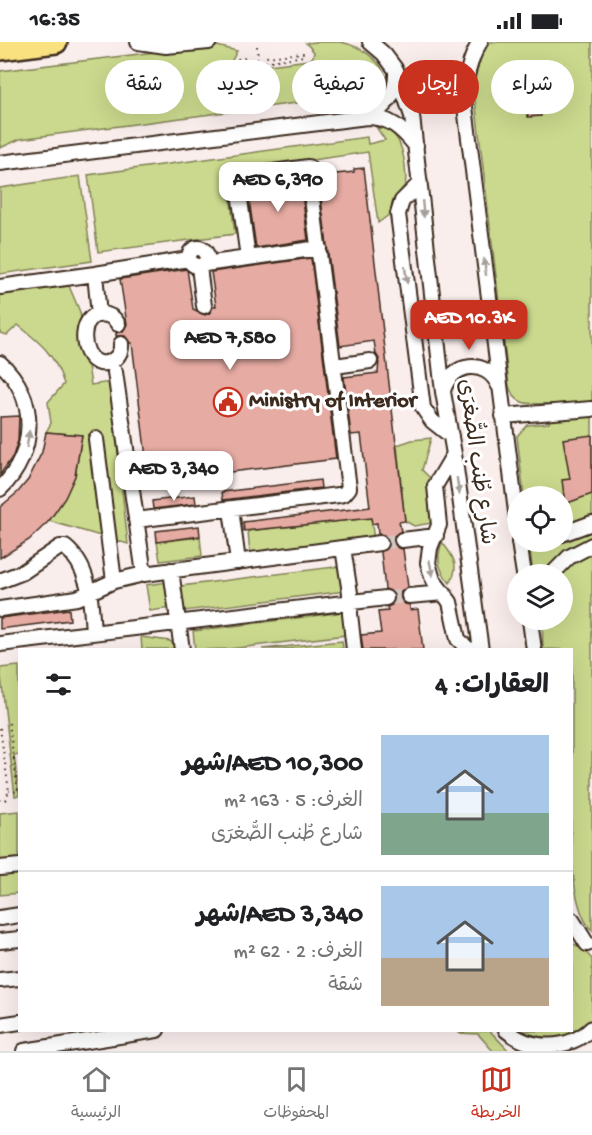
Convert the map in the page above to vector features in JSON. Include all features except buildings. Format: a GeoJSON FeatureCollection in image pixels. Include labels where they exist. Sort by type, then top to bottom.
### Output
{"type":"FeatureCollection","features":[{"type":"Feature","properties":{"kind":"highway"},"geometry":{"type":"LineString","coordinates":[[0,49],[56,42]]}},
{"type":"Feature","properties":{"kind":"street"},"geometry":{"type":"LineString","coordinates":[[138,42],[166,46],[209,42]]}},
{"type":"Feature","properties":{"kind":"street","name":"شارع طُنب الصُّغرَى"},"geometry":{"type":"LineString","coordinates":[[370,42],[384,54],[396,70],[409,104],[416,146],[443,392],[454,454],[481,648]]}},
{"type":"Feature","properties":{"kind":"street","name":"شارع طُنب الصُّغرَى"},"geometry":{"type":"LineString","coordinates":[[480,42],[470,62],[465,99],[512,486]]}},
{"type":"Feature","properties":{"kind":"street"},"geometry":{"type":"LineString","coordinates":[[367,117],[384,107],[390,99],[394,90],[396,70]]}},
{"type":"Feature","properties":{"kind":"street"},"geometry":{"type":"LineString","coordinates":[[0,163],[367,117],[391,122],[405,132],[416,146]]}},
{"type":"Feature","properties":{"kind":"street"},"geometry":{"type":"LineString","coordinates":[[136,520],[339,495],[347,491],[350,483],[308,168],[245,176],[238,181],[248,258]]}},
{"type":"Feature","properties":{"kind":"street"},"geometry":{"type":"LineString","coordinates":[[420,183],[402,201],[398,214],[423,408],[432,421],[451,436]]}},
{"type":"Feature","properties":{"kind":"street"},"geometry":{"type":"LineString","coordinates":[[0,286],[319,248]]}},
{"type":"Feature","properties":{"kind":"street"},"geometry":{"type":"LineString","coordinates":[[198,263],[204,306]]}},
{"type":"Feature","properties":{"kind":"street"},"geometry":{"type":"LineString","coordinates":[[95,274],[99,315]]}},
{"type":"Feature","properties":{"kind":"street"},"geometry":{"type":"LineString","coordinates":[[118,324],[111,316],[99,315],[88,321],[84,332],[87,351],[89,356],[99,362],[110,362],[120,354],[122,344]]}},
{"type":"Feature","properties":{"kind":"street"},"geometry":{"type":"LineString","coordinates":[[335,366],[370,361]]}},
{"type":"Feature","properties":{"kind":"street"},"geometry":{"type":"LineString","coordinates":[[0,363],[21,391],[30,421],[27,443],[20,465],[0,489]]}},
{"type":"Feature","properties":{"kind":"street"},"geometry":{"type":"LineString","coordinates":[[443,392],[449,377],[455,371],[470,366],[485,369],[492,374],[500,388]]}},
{"type":"Feature","properties":{"kind":"street"},"geometry":{"type":"LineString","coordinates":[[115,372],[144,574]]}},
{"type":"Feature","properties":{"kind":"street"},"geometry":{"type":"LineString","coordinates":[[503,416],[592,409]]}},
{"type":"Feature","properties":{"kind":"street"},"geometry":{"type":"LineString","coordinates":[[96,439],[114,581]]}},
{"type":"Feature","properties":{"kind":"street"},"geometry":{"type":"LineString","coordinates":[[454,454],[435,486],[439,525],[430,548],[428,563],[433,579],[450,602],[458,639],[467,648]]}},
{"type":"Feature","properties":{"kind":"street"},"geometry":{"type":"LineString","coordinates":[[231,509],[238,562]]}},
{"type":"Feature","properties":{"kind":"street"},"geometry":{"type":"LineString","coordinates":[[573,530],[592,523]]}},
{"type":"Feature","properties":{"kind":"street"},"geometry":{"type":"LineString","coordinates":[[402,540],[436,536]]}},
{"type":"Feature","properties":{"kind":"street"},"geometry":{"type":"LineString","coordinates":[[0,609],[67,600],[91,593],[114,581],[144,574],[380,543]]}},
{"type":"Feature","properties":{"kind":"street"},"geometry":{"type":"LineString","coordinates":[[562,564],[569,557],[592,545]]}},
{"type":"Feature","properties":{"kind":"street"},"geometry":{"type":"LineString","coordinates":[[0,581],[23,572],[62,546],[68,548],[81,568],[91,593],[93,633]]}},
{"type":"Feature","properties":{"kind":"street"},"geometry":{"type":"LineString","coordinates":[[343,548],[354,648]]}},
{"type":"Feature","properties":{"kind":"street"},"geometry":{"type":"LineString","coordinates":[[171,570],[182,648]]}},
{"type":"Feature","properties":{"kind":"street"},"geometry":{"type":"LineString","coordinates":[[409,596],[444,593]]}},
{"type":"Feature","properties":{"kind":"street"},"geometry":{"type":"LineString","coordinates":[[0,644],[386,598]]}},
{"type":"Feature","properties":{"kind":"street"},"geometry":{"type":"LineString","coordinates":[[531,630],[534,648]]}},
{"type":"Feature","properties":{"kind":"street"},"geometry":{"type":"LineString","coordinates":[[0,868],[18,866]]}},
{"type":"Feature","properties":{"kind":"street"},"geometry":{"type":"LineString","coordinates":[[0,918],[18,915]]}},
{"type":"Feature","properties":{"kind":"street"},"geometry":{"type":"LineString","coordinates":[[573,922],[590,947]]}},
{"type":"Feature","properties":{"kind":"street"},"geometry":{"type":"LineString","coordinates":[[573,936],[590,947]]}},
{"type":"Feature","properties":{"kind":"street"},"geometry":{"type":"LineString","coordinates":[[0,941],[18,939]]}},
{"type":"Feature","properties":{"kind":"street"},"geometry":{"type":"LineString","coordinates":[[0,980],[18,978]]}},
{"type":"Feature","properties":{"kind":"street"},"geometry":{"type":"LineString","coordinates":[[0,1025],[18,1022]]}},
{"type":"Feature","properties":{"kind":"street"},"geometry":{"type":"LineString","coordinates":[[508,1032],[524,1047],[542,1048],[562,1047],[590,1030]]}},
{"type":"Feature","properties":{"kind":"street"},"geometry":{"type":"LineString","coordinates":[[584,1051],[590,1030]]}},
{"type":"Feature","properties":{"kind":"street"},"geometry":{"type":"LineString","coordinates":[[24,1051],[144,1032]]}},
{"type":"Feature","properties":{"kind":"path"},"geometry":{"type":"LineString","coordinates":[[257,46],[258,63],[304,56],[303,53],[266,57]]}},
{"type":"Feature","properties":{"kind":"path"},"geometry":{"type":"LineString","coordinates":[[9,723],[18,792],[9,791]]}},
{"type":"Feature","properties":{"kind":"path"},"geometry":{"type":"LineString","coordinates":[[0,728],[9,791],[5,800],[0,800]]}},
{"type":"Feature","properties":{"kind":"path"},"geometry":{"type":"LineString","coordinates":[[13,758],[18,758]]}},
{"type":"Feature","properties":{"kind":"green space"},"geometry":{"type":"Polygon","coordinates":[[[486,42],[592,42],[592,931],[583,917],[573,876],[573,648],[543,648],[542,630],[573,630],[573,564],[532,564],[530,552],[573,552],[573,486],[523,486],[517,436],[527,425],[549,423],[549,404],[530,404],[520,401],[509,386],[477,114],[479,114],[479,60],[486,42]]]}},
{"type":"Feature","properties":{"kind":"green space"},"geometry":{"type":"Polygon","coordinates":[[[306,43],[349,44],[366,52],[375,60],[309,60],[313,57],[314,52],[306,43]]]}},
{"type":"Feature","properties":{"kind":"green space"},"geometry":{"type":"Polygon","coordinates":[[[213,45],[237,51],[232,60],[196,60],[196,114],[212,114],[20,139],[0,148],[0,71],[213,45]]]}},
{"type":"Feature","properties":{"kind":"green space"},"geometry":{"type":"Polygon","coordinates":[[[292,62],[292,104],[280,105],[280,64],[292,62]]]}},
{"type":"Feature","properties":{"kind":"green space"},"geometry":{"type":"Polygon","coordinates":[[[376,127],[389,131],[398,140],[404,158],[406,178],[405,185],[393,200],[390,214],[378,223],[368,152],[227,172],[235,234],[98,252],[88,175],[367,137],[368,144],[385,140],[376,127]]]}},
{"type":"Feature","properties":{"kind":"green space"},"geometry":{"type":"Polygon","coordinates":[[[80,176],[92,261],[0,274],[0,188],[80,176]]]}},
{"type":"Feature","properties":{"kind":"green space"},"geometry":{"type":"Polygon","coordinates":[[[69,286],[80,312],[91,385],[110,382],[128,544],[49,521],[75,476],[82,435],[46,432],[51,423],[48,402],[64,384],[56,365],[41,344],[18,325],[7,335],[0,333],[0,295],[69,286]]]}},
{"type":"Feature","properties":{"kind":"green space"},"geometry":{"type":"Polygon","coordinates":[[[431,438],[422,470],[431,479],[429,494],[432,523],[414,526],[405,521],[397,445],[412,440],[431,438]]]}},
{"type":"Feature","properties":{"kind":"green space"},"geometry":{"type":"Polygon","coordinates":[[[371,518],[374,540],[250,554],[248,531],[371,518]]]}},
{"type":"Feature","properties":{"kind":"green space"},"geometry":{"type":"Polygon","coordinates":[[[200,537],[202,556],[160,561],[157,542],[200,537]]]}},
{"type":"Feature","properties":{"kind":"green space"},"geometry":{"type":"Polygon","coordinates":[[[442,542],[450,552],[455,567],[450,583],[439,564],[442,542]]]}},
{"type":"Feature","properties":{"kind":"green space"},"geometry":{"type":"Polygon","coordinates":[[[342,566],[345,591],[184,611],[181,586],[342,566]]]}},
{"type":"Feature","properties":{"kind":"green space"},"geometry":{"type":"Polygon","coordinates":[[[168,582],[171,608],[150,611],[146,585],[168,582]]]}},
{"type":"Feature","properties":{"kind":"green space"},"geometry":{"type":"Polygon","coordinates":[[[344,612],[346,635],[237,648],[195,648],[193,631],[344,612]]]}},
{"type":"Feature","properties":{"kind":"green space"},"geometry":{"type":"Polygon","coordinates":[[[141,637],[170,641],[177,648],[142,648],[141,637]]]}},
{"type":"Feature","properties":{"kind":"green space"},"geometry":{"type":"Polygon","coordinates":[[[342,641],[343,648],[272,648],[342,641]]]}},
{"type":"Feature","properties":{"kind":"green space"},"geometry":{"type":"Polygon","coordinates":[[[18,666],[18,754],[14,755],[18,795],[15,796],[0,668],[18,666]]]}},
{"type":"Feature","properties":{"kind":"green space"},"geometry":{"type":"Polygon","coordinates":[[[18,811],[18,893],[0,895],[0,813],[18,811]]]}},
{"type":"Feature","properties":{"kind":"green space"},"geometry":{"type":"Polygon","coordinates":[[[573,944],[583,949],[592,959],[592,1021],[567,1037],[549,1040],[524,1032],[573,1032],[573,944]]]}},
{"type":"Feature","properties":{"kind":"green space"},"geometry":{"type":"Polygon","coordinates":[[[491,1032],[509,1051],[493,1051],[478,1034],[459,1033],[491,1032]]]}},
{"type":"Feature","properties":{"kind":"tunnel"},"geometry":{"type":"LineString","coordinates":[[380,543],[402,540]]}},
{"type":"Feature","properties":{"kind":"tunnel"},"geometry":{"type":"LineString","coordinates":[[386,598],[409,596]]}},
{"type":"Feature","properties":{"kind":"place","name":"Ministry of Interior"},"geometry":{"type":"Point","coordinates":[228,402]}}]}
